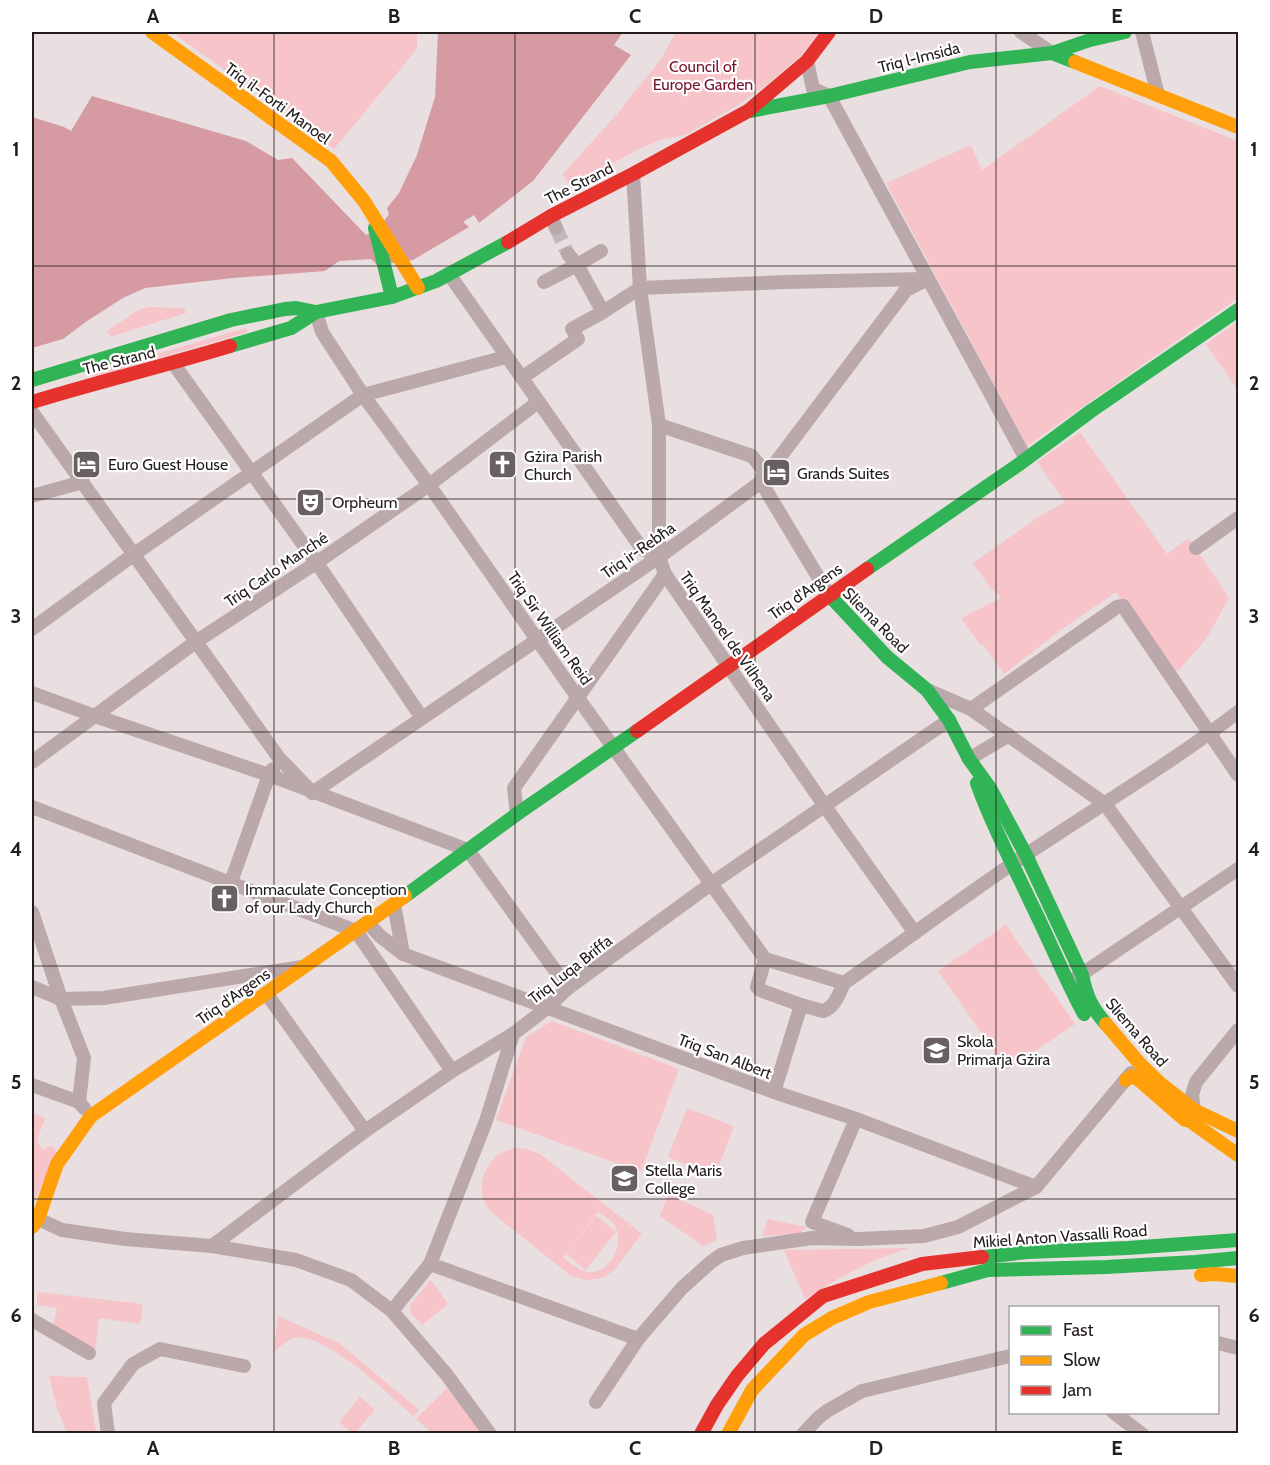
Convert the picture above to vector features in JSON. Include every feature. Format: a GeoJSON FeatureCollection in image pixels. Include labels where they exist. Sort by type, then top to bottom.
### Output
{"type":"FeatureCollection","features":[{"type":"Feature","properties":{"kind":"main road","name":"Triq il-Forti Manoel"},"geometry":{"type":"LineString","coordinates":[[152,32],[331,161],[364,201],[418,288]]}},
{"type":"Feature","properties":{"kind":"main road","name":"The Strand"},"geometry":{"type":"LineString","coordinates":[[32,380],[231,320],[285,309],[296,308],[316,312],[392,297],[418,288],[553,222],[633,174],[748,111],[807,61],[829,32]]}},
{"type":"Feature","properties":{"kind":"main road"},"geometry":{"type":"LineString","coordinates":[[1052,53],[1090,40],[1125,32]]}},
{"type":"Feature","properties":{"kind":"main road"},"geometry":{"type":"LineString","coordinates":[[1090,40],[1090,62],[1097,72]]}},
{"type":"Feature","properties":{"kind":"main road","name":"Triq l-Imsida"},"geometry":{"type":"LineString","coordinates":[[748,111],[829,96],[970,62],[1052,53],[1239,127]]}},
{"type":"Feature","properties":{"kind":"main road","name":"Triq il-Forti Manoel"},"geometry":{"type":"LineString","coordinates":[[371,214],[392,297]]}},
{"type":"Feature","properties":{"kind":"main road","name":"Triq d'Argens"},"geometry":{"type":"LineString","coordinates":[[35,1223],[57,1164],[92,1116],[828,595],[1239,310]]}},
{"type":"Feature","properties":{"kind":"main road","name":"The Strand"},"geometry":{"type":"LineString","coordinates":[[32,402],[291,328],[316,312]]}},
{"type":"Feature","properties":{"kind":"main road","name":"Sliema Road"},"geometry":{"type":"LineString","coordinates":[[828,595],[887,657],[927,690],[949,720],[969,759],[981,795],[1012,865],[1087,1019],[1130,1074],[1192,1115],[1239,1131]]}},
{"type":"Feature","properties":{"kind":"main road","name":"Sliema Road"},"geometry":{"type":"LineString","coordinates":[[969,759],[990,788],[1026,855],[1082,975],[1086,994],[1095,1011],[1140,1064],[1192,1115],[1239,1155]]}},
{"type":"Feature","properties":{"kind":"main road"},"geometry":{"type":"LineString","coordinates":[[982,1244],[1204,1230]]}},
{"type":"Feature","properties":{"kind":"main road","name":"Mikiel Anton Vassalli Road"},"geometry":{"type":"LineString","coordinates":[[701,1434],[737,1376],[764,1344],[823,1296],[922,1264],[1028,1252],[1239,1240]]}},
{"type":"Feature","properties":{"kind":"main road"},"geometry":{"type":"LineString","coordinates":[[823,1296],[849,1279],[899,1257]]}},
{"type":"Feature","properties":{"kind":"main road","name":"Mikiel Anton Vassalli Road"},"geometry":{"type":"LineString","coordinates":[[728,1434],[752,1390],[804,1335],[832,1318],[869,1302],[988,1270],[1106,1267],[1239,1258]]}},
{"type":"Feature","properties":{"kind":"main road"},"geometry":{"type":"LineString","coordinates":[[1192,1276],[1215,1274],[1239,1276]]}},
{"type":"Feature","properties":{"kind":"main road"},"geometry":{"type":"LineString","coordinates":[[929,1286],[1015,1281],[1098,1281]]}},
{"type":"Feature","properties":{"kind":"street"},"geometry":{"type":"LineString","coordinates":[[1021,32],[1052,53]]}},
{"type":"Feature","properties":{"kind":"street"},"geometry":{"type":"LineString","coordinates":[[1142,32],[1158,95]]}},
{"type":"Feature","properties":{"kind":"street"},"geometry":{"type":"LineString","coordinates":[[807,61],[813,90],[829,96],[1026,459]]}},
{"type":"Feature","properties":{"kind":"street","name":"Triq Manoel de Vilhena"},"geometry":{"type":"LineString","coordinates":[[633,174],[640,288],[659,425],[659,556],[665,574],[915,933]]}},
{"type":"Feature","properties":{"kind":"street"},"geometry":{"type":"LineString","coordinates":[[544,282],[573,260],[601,251]]}},
{"type":"Feature","properties":{"kind":"street"},"geometry":{"type":"LineString","coordinates":[[573,260],[603,312]]}},
{"type":"Feature","properties":{"kind":"street"},"geometry":{"type":"LineString","coordinates":[[449,274],[642,549],[659,556]]}},
{"type":"Feature","properties":{"kind":"street"},"geometry":{"type":"LineString","coordinates":[[523,377],[578,339],[572,329],[640,288],[928,279]]}},
{"type":"Feature","properties":{"kind":"street","name":"Triq ir-Rebħa"},"geometry":{"type":"LineString","coordinates":[[312,793],[659,556],[761,482],[906,290],[928,279]]}},
{"type":"Feature","properties":{"kind":"street","name":"Triq Sir William Reid"},"geometry":{"type":"LineString","coordinates":[[316,312],[322,332],[363,395],[765,959]]}},
{"type":"Feature","properties":{"kind":"street"},"geometry":{"type":"LineString","coordinates":[[32,629],[363,395],[506,357]]}},
{"type":"Feature","properties":{"kind":"street"},"geometry":{"type":"LineString","coordinates":[[173,363],[316,563],[422,718]]}},
{"type":"Feature","properties":{"kind":"street","name":"Triq Carlo Manché"},"geometry":{"type":"LineString","coordinates":[[32,762],[197,641],[429,485],[538,402]]}},
{"type":"Feature","properties":{"kind":"street"},"geometry":{"type":"LineString","coordinates":[[32,411],[279,758],[312,793]]}},
{"type":"Feature","properties":{"kind":"street","name":"Sliema Road"},"geometry":{"type":"LineString","coordinates":[[659,425],[753,456],[764,471],[761,482],[828,595]]}},
{"type":"Feature","properties":{"kind":"street"},"geometry":{"type":"LineString","coordinates":[[32,496],[83,482]]}},
{"type":"Feature","properties":{"kind":"street"},"geometry":{"type":"LineString","coordinates":[[1196,548],[1239,518]]}},
{"type":"Feature","properties":{"kind":"street"},"geometry":{"type":"LineString","coordinates":[[517,814],[514,788],[665,574]]}},
{"type":"Feature","properties":{"kind":"street"},"geometry":{"type":"LineString","coordinates":[[971,709],[1117,607],[1123,606],[1239,775]]}},
{"type":"Feature","properties":{"kind":"street"},"geometry":{"type":"LineString","coordinates":[[927,690],[971,709],[1105,804],[1239,986]]}},
{"type":"Feature","properties":{"kind":"street"},"geometry":{"type":"LineString","coordinates":[[32,693],[269,776],[468,850],[568,988]]}},
{"type":"Feature","properties":{"kind":"street"},"geometry":{"type":"LineString","coordinates":[[844,984],[765,959],[758,987],[760,990],[801,1005],[826,1011],[833,1005],[844,984],[1026,855],[1239,712]]}},
{"type":"Feature","properties":{"kind":"street","name":"Triq Luqa Briffa"},"geometry":{"type":"LineString","coordinates":[[212,1245],[364,1131],[452,1071],[513,1034],[547,1008],[568,988],[712,883],[949,720]]}},
{"type":"Feature","properties":{"kind":"street"},"geometry":{"type":"LineString","coordinates":[[969,759],[1009,735]]}},
{"type":"Feature","properties":{"kind":"street"},"geometry":{"type":"LineString","coordinates":[[231,882],[269,776],[279,758]]}},
{"type":"Feature","properties":{"kind":"street","name":"Triq San Albert"},"geometry":{"type":"LineString","coordinates":[[32,807],[231,882],[362,927],[380,936],[403,954],[1036,1187]]}},
{"type":"Feature","properties":{"kind":"street"},"geometry":{"type":"LineString","coordinates":[[1067,982],[1082,975],[1239,869]]}},
{"type":"Feature","properties":{"kind":"street"},"geometry":{"type":"LineString","coordinates":[[394,904],[403,954]]}},
{"type":"Feature","properties":{"kind":"street"},"geometry":{"type":"LineString","coordinates":[[32,912],[61,999],[84,1058],[79,1102]]}},
{"type":"Feature","properties":{"kind":"street"},"geometry":{"type":"LineString","coordinates":[[362,927],[365,943],[452,1071]]}},
{"type":"Feature","properties":{"kind":"street","name":"Triq San Albert"},"geometry":{"type":"LineString","coordinates":[[365,943],[379,954],[403,954]]}},
{"type":"Feature","properties":{"kind":"street"},"geometry":{"type":"LineString","coordinates":[[32,987],[61,999],[104,998],[304,966]]}},
{"type":"Feature","properties":{"kind":"street"},"geometry":{"type":"LineString","coordinates":[[266,993],[364,1131]]}},
{"type":"Feature","properties":{"kind":"street"},"geometry":{"type":"LineString","coordinates":[[774,1092],[801,1005]]}},
{"type":"Feature","properties":{"kind":"street"},"geometry":{"type":"LineString","coordinates":[[1192,1115],[1192,1095],[1196,1082],[1239,1030]]}},
{"type":"Feature","properties":{"kind":"street"},"geometry":{"type":"LineString","coordinates":[[392,1311],[430,1264],[486,1121],[513,1034]]}},
{"type":"Feature","properties":{"kind":"street"},"geometry":{"type":"LineString","coordinates":[[596,1402],[638,1340],[682,1288],[721,1255],[743,1248],[812,1238],[859,1239],[924,1236],[958,1227],[1036,1187],[1130,1074]]}},
{"type":"Feature","properties":{"kind":"street"},"geometry":{"type":"LineString","coordinates":[[32,1085],[79,1102],[92,1116]]}},
{"type":"Feature","properties":{"kind":"street"},"geometry":{"type":"LineString","coordinates":[[856,1119],[812,1222],[859,1239]]}},
{"type":"Feature","properties":{"kind":"street"},"geometry":{"type":"LineString","coordinates":[[35,1223],[62,1230],[125,1239],[212,1245],[296,1260],[351,1280],[392,1311],[447,1375],[490,1434]]}},
{"type":"Feature","properties":{"kind":"street"},"geometry":{"type":"LineString","coordinates":[[430,1264],[638,1340]]}},
{"type":"Feature","properties":{"kind":"street"},"geometry":{"type":"LineString","coordinates":[[32,1320],[89,1353]]}},
{"type":"Feature","properties":{"kind":"street"},"geometry":{"type":"LineString","coordinates":[[1219,1343],[1239,1348]]}},
{"type":"Feature","properties":{"kind":"street"},"geometry":{"type":"LineString","coordinates":[[108,1434],[104,1402],[133,1364],[160,1349],[244,1366]]}},
{"type":"Feature","properties":{"kind":"street"},"geometry":{"type":"LineString","coordinates":[[803,1434],[827,1411],[862,1391],[1009,1356]]}},
{"type":"Feature","properties":{"kind":"street"},"geometry":{"type":"LineString","coordinates":[[1114,1414],[1142,1434]]}},
{"type":"Feature","properties":{"kind":"green space"},"geometry":{"type":"Polygon","coordinates":[[[172,32],[417,32],[417,49],[334,149],[172,32]]]}},
{"type":"Feature","properties":{"kind":"green space","name":"Council of Europe Garden"},"geometry":{"type":"Polygon","coordinates":[[[676,32],[819,32],[800,57],[738,105],[685,135],[660,140],[639,149],[595,173],[580,190],[571,189],[563,174],[616,115],[661,59],[676,32]]]}},
{"type":"Feature","properties":{"kind":"green space"},"geometry":{"type":"Polygon","coordinates":[[[1100,86],[1235,140],[1238,145],[1238,298],[1027,446],[886,183],[971,145],[982,170],[1100,86]]]}},
{"type":"Feature","properties":{"kind":"green space"},"geometry":{"type":"Polygon","coordinates":[[[149,307],[184,308],[186,313],[110,337],[107,331],[138,310],[149,307]]]}},
{"type":"Feature","properties":{"kind":"green space"},"geometry":{"type":"Polygon","coordinates":[[[1238,321],[1238,390],[1206,344],[1238,321]]]}},
{"type":"Feature","properties":{"kind":"green space"},"geometry":{"type":"Polygon","coordinates":[[[246,328],[248,332],[94,377],[94,372],[246,328]]]}},
{"type":"Feature","properties":{"kind":"green space"},"geometry":{"type":"Polygon","coordinates":[[[1080,432],[1167,554],[1189,538],[1229,598],[1206,639],[1178,671],[1169,666],[1116,592],[1061,630],[1004,674],[961,618],[1001,598],[973,563],[1040,516],[1065,502],[1037,462],[1080,432]]]}},
{"type":"Feature","properties":{"kind":"green space"},"geometry":{"type":"Polygon","coordinates":[[[1006,925],[1075,1024],[1007,1070],[938,971],[1006,925]]]}},
{"type":"Feature","properties":{"kind":"green space"},"geometry":{"type":"Polygon","coordinates":[[[552,1021],[679,1069],[641,1172],[496,1120],[526,1037],[552,1021]]]}},
{"type":"Feature","properties":{"kind":"green space"},"geometry":{"type":"Polygon","coordinates":[[[687,1108],[734,1126],[715,1176],[668,1157],[687,1108]]]}},
{"type":"Feature","properties":{"kind":"green space"},"geometry":{"type":"Polygon","coordinates":[[[32,1113],[45,1118],[37,1140],[42,1150],[52,1145],[57,1153],[32,1207],[32,1113]]]}},
{"type":"Feature","properties":{"kind":"green space"},"geometry":{"type":"Polygon","coordinates":[[[518,1148],[540,1154],[642,1234],[614,1270],[603,1278],[587,1280],[571,1276],[488,1208],[483,1199],[482,1186],[488,1166],[496,1156],[518,1148]],[[598,1212],[563,1257],[576,1268],[584,1271],[592,1272],[606,1266],[618,1245],[617,1230],[613,1223],[598,1212]]]}},
{"type":"Feature","properties":{"kind":"green space"},"geometry":{"type":"Polygon","coordinates":[[[668,1194],[713,1215],[717,1240],[703,1246],[660,1216],[668,1194]]]}},
{"type":"Feature","properties":{"kind":"green space"},"geometry":{"type":"Polygon","coordinates":[[[596,1216],[616,1232],[586,1270],[566,1254],[596,1216]]]}},
{"type":"Feature","properties":{"kind":"green space"},"geometry":{"type":"Polygon","coordinates":[[[768,1219],[806,1227],[800,1234],[762,1236],[768,1219]]]}},
{"type":"Feature","properties":{"kind":"green space"},"geometry":{"type":"Polygon","coordinates":[[[909,1248],[875,1260],[805,1299],[784,1250],[909,1248]]]}},
{"type":"Feature","properties":{"kind":"green space"},"geometry":{"type":"Polygon","coordinates":[[[431,1280],[448,1304],[422,1325],[411,1314],[410,1305],[431,1280]]]}},
{"type":"Feature","properties":{"kind":"green space"},"geometry":{"type":"Polygon","coordinates":[[[37,1292],[143,1304],[140,1324],[99,1318],[95,1352],[53,1325],[57,1308],[37,1305],[37,1292]]]}},
{"type":"Feature","properties":{"kind":"green space"},"geometry":{"type":"Polygon","coordinates":[[[278,1316],[339,1343],[419,1410],[413,1416],[355,1366],[319,1343],[304,1338],[291,1339],[273,1353],[278,1316]]]}},
{"type":"Feature","properties":{"kind":"green space"},"geometry":{"type":"Polygon","coordinates":[[[49,1376],[87,1377],[96,1431],[67,1433],[57,1408],[49,1376]]]}},
{"type":"Feature","properties":{"kind":"green space"},"geometry":{"type":"Polygon","coordinates":[[[449,1386],[483,1433],[432,1433],[416,1419],[449,1386]]]}},
{"type":"Feature","properties":{"kind":"green space"},"geometry":{"type":"Polygon","coordinates":[[[360,1397],[375,1410],[355,1433],[352,1433],[339,1422],[360,1397]]]}},
{"type":"Feature","properties":{"kind":"shaded area"},"geometry":{"type":"Polygon","coordinates":[[[438,32],[623,32],[614,45],[631,55],[533,181],[479,223],[474,215],[463,222],[469,227],[413,260],[377,265],[371,259],[339,261],[325,271],[145,288],[123,298],[63,339],[32,348],[32,117],[71,131],[92,96],[246,141],[278,160],[292,158],[366,235],[376,230],[389,214],[387,208],[399,193],[417,155],[435,97],[438,32]]]}},
{"type":"Feature","properties":{"kind":"tunnel"},"geometry":{"type":"LineString","coordinates":[[556,228],[568,254]]}},
{"type":"Feature","properties":{"kind":"traffic: fast"},"geometry":{"type":"LineString","coordinates":[[1052,53],[1090,40],[1125,32]]}},
{"type":"Feature","properties":{"kind":"traffic: fast"},"geometry":{"type":"LineString","coordinates":[[750,111],[829,96],[970,62],[1052,53],[1075,62]]}},
{"type":"Feature","properties":{"kind":"traffic: fast"},"geometry":{"type":"LineString","coordinates":[[375,228],[392,297]]}},
{"type":"Feature","properties":{"kind":"traffic: fast"},"geometry":{"type":"LineString","coordinates":[[230,346],[291,328],[316,312],[392,297],[436,281],[508,242]]}},
{"type":"Feature","properties":{"kind":"traffic: fast"},"geometry":{"type":"LineString","coordinates":[[32,380],[231,320],[285,309],[296,308],[316,312]]}},
{"type":"Feature","properties":{"kind":"traffic: fast"},"geometry":{"type":"LineString","coordinates":[[867,569],[1238,310]]}},
{"type":"Feature","properties":{"kind":"traffic: fast"},"geometry":{"type":"LineString","coordinates":[[829,595],[887,657],[927,690],[949,720],[969,759],[990,788],[1026,855],[1082,975],[1090,1001],[1106,1024]]}},
{"type":"Feature","properties":{"kind":"traffic: fast"},"geometry":{"type":"LineString","coordinates":[[405,896],[517,814],[637,731]]}},
{"type":"Feature","properties":{"kind":"traffic: fast"},"geometry":{"type":"LineString","coordinates":[[977,783],[995,828],[1084,1014]]}},
{"type":"Feature","properties":{"kind":"traffic: fast"},"geometry":{"type":"LineString","coordinates":[[982,1257],[1028,1252],[1238,1240]]}},
{"type":"Feature","properties":{"kind":"traffic: fast"},"geometry":{"type":"LineString","coordinates":[[941,1283],[988,1270],[1106,1267],[1238,1258]]}},
{"type":"Feature","properties":{"kind":"traffic: slow"},"geometry":{"type":"LineString","coordinates":[[152,32],[331,161],[364,201],[418,288]]}},
{"type":"Feature","properties":{"kind":"traffic: slow"},"geometry":{"type":"LineString","coordinates":[[1075,62],[1238,127]]}},
{"type":"Feature","properties":{"kind":"traffic: slow"},"geometry":{"type":"LineString","coordinates":[[32,1227],[38,1219],[57,1164],[91,1116],[405,896]]}},
{"type":"Feature","properties":{"kind":"traffic: slow"},"geometry":{"type":"LineString","coordinates":[[1106,1024],[1140,1064],[1161,1084],[1194,1110],[1238,1131]]}},
{"type":"Feature","properties":{"kind":"traffic: slow"},"geometry":{"type":"LineString","coordinates":[[1126,1080],[1132,1076],[1139,1080],[1185,1120]]}},
{"type":"Feature","properties":{"kind":"traffic: slow"},"geometry":{"type":"LineString","coordinates":[[1179,1111],[1238,1155]]}},
{"type":"Feature","properties":{"kind":"traffic: slow"},"geometry":{"type":"LineString","coordinates":[[1201,1275],[1238,1276]]}},
{"type":"Feature","properties":{"kind":"traffic: slow"},"geometry":{"type":"LineString","coordinates":[[728,1434],[752,1390],[804,1335],[832,1318],[869,1302],[941,1283]]}},
{"type":"Feature","properties":{"kind":"traffic: jam"},"geometry":{"type":"LineString","coordinates":[[508,242],[551,216],[748,111],[807,61],[829,32]]}},
{"type":"Feature","properties":{"kind":"traffic: jam"},"geometry":{"type":"LineString","coordinates":[[32,402],[230,346]]}},
{"type":"Feature","properties":{"kind":"traffic: jam"},"geometry":{"type":"LineString","coordinates":[[637,731],[867,569]]}},
{"type":"Feature","properties":{"kind":"traffic: jam"},"geometry":{"type":"LineString","coordinates":[[701,1434],[737,1376],[764,1344],[823,1296],[922,1264],[982,1257]]}},
{"type":"Feature","properties":{"kind":"place","name":"Euro Guest House"},"geometry":{"type":"Point","coordinates":[87,464]}},
{"type":"Feature","properties":{"kind":"place","name":"Gżira Parish Church"},"geometry":{"type":"Point","coordinates":[503,465]}},
{"type":"Feature","properties":{"kind":"place","name":"Grands Suites"},"geometry":{"type":"Point","coordinates":[776,473]}},
{"type":"Feature","properties":{"kind":"place","name":"Orpheum"},"geometry":{"type":"Point","coordinates":[311,502]}},
{"type":"Feature","properties":{"kind":"place","name":"Immaculate Conception of our Lady Church"},"geometry":{"type":"Point","coordinates":[224,898]}},
{"type":"Feature","properties":{"kind":"place","name":"Skola Primarja Gżira"},"geometry":{"type":"Point","coordinates":[936,1050]}},
{"type":"Feature","properties":{"kind":"place","name":"Stella Maris College"},"geometry":{"type":"Point","coordinates":[624,1179]}}]}
